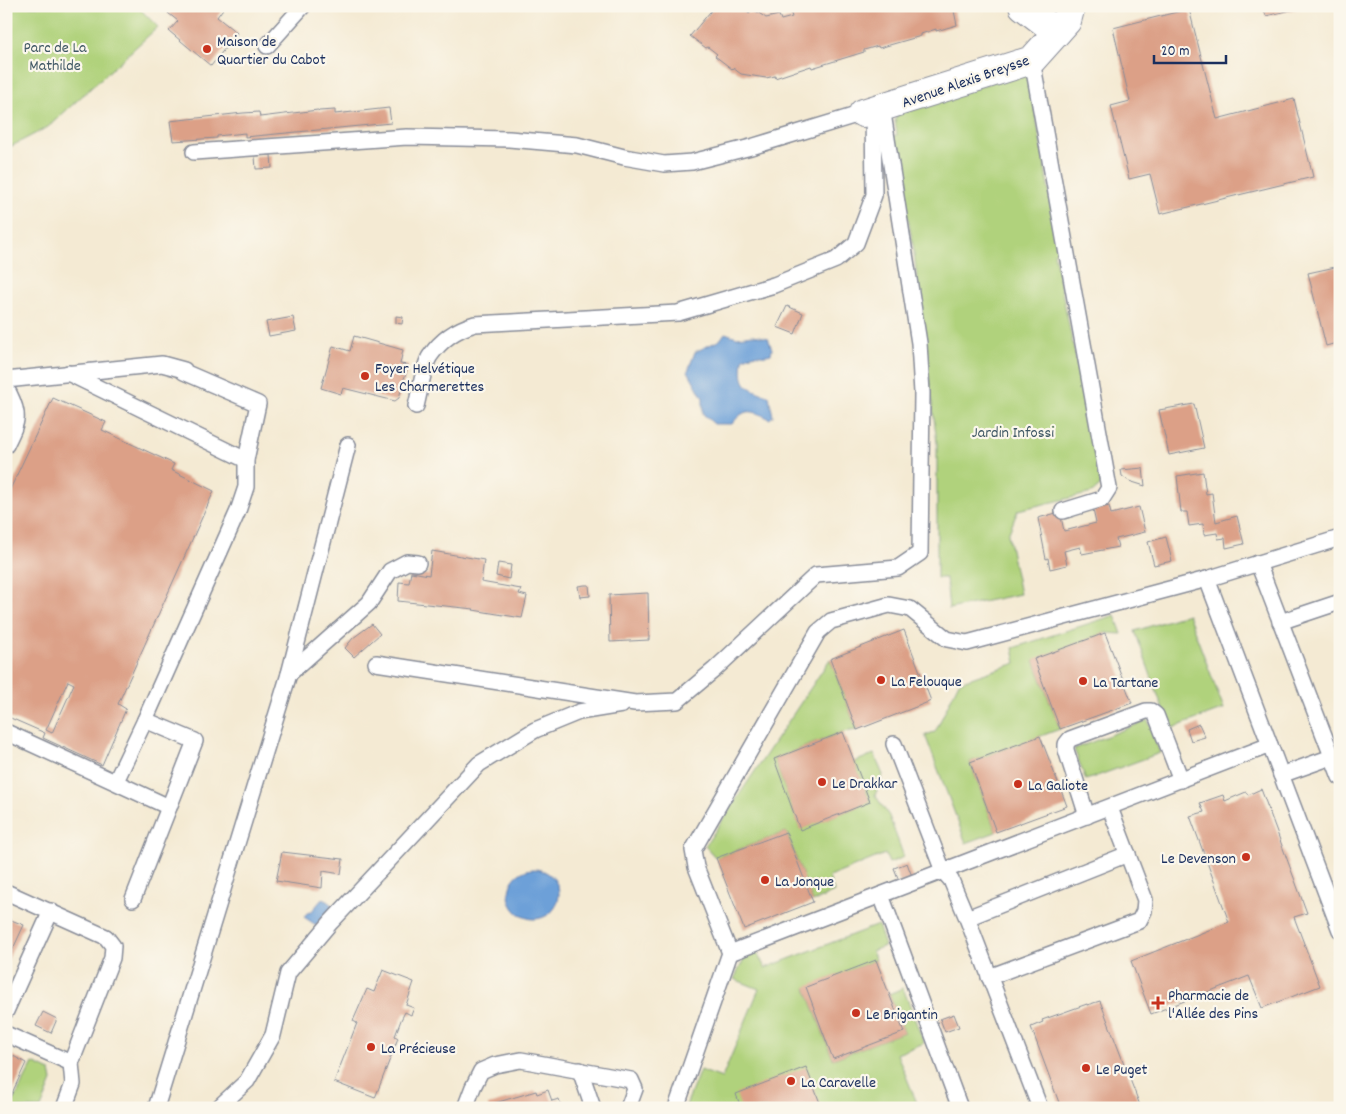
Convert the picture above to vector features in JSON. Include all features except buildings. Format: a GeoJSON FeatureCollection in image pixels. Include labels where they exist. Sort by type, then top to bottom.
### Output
{"type":"FeatureCollection","features":[{"type":"Feature","properties":{"kind":"street"},"geometry":{"type":"LineString","coordinates":[[1023,6],[1057,32]]}},
{"type":"Feature","properties":{"kind":"street","name":"Avenue Alexis Breysse"},"geometry":{"type":"LineString","coordinates":[[873,110],[1032,60],[1067,21],[1071,6]]}},
{"type":"Feature","properties":{"kind":"lane"},"geometry":{"type":"LineString","coordinates":[[267,46],[303,6]]}},
{"type":"Feature","properties":{"kind":"lane"},"geometry":{"type":"LineString","coordinates":[[1032,60],[1109,488],[1102,499],[1063,511]]}},
{"type":"Feature","properties":{"kind":"lane"},"geometry":{"type":"LineString","coordinates":[[194,152],[407,137],[472,138],[509,139],[578,146],[664,164],[692,162],[873,110]]}},
{"type":"Feature","properties":{"kind":"lane"},"geometry":{"type":"LineString","coordinates":[[416,406],[429,357],[448,337],[461,328],[475,324],[678,313],[774,285],[836,260],[856,244],[874,195],[873,110]]}},
{"type":"Feature","properties":{"kind":"lane"},"geometry":{"type":"LineString","coordinates":[[218,1108],[248,1081],[273,1036],[288,973],[331,922],[479,764],[535,730],[579,712],[635,702],[677,701],[714,670],[816,575],[898,568],[920,553],[922,393],[919,343],[873,110]]}},
{"type":"Feature","properties":{"kind":"lane"},"geometry":{"type":"LineString","coordinates":[[6,380],[162,364],[184,370],[184,372],[258,404],[246,460],[246,487],[238,511],[116,781]]}},
{"type":"Feature","properties":{"kind":"lane"},"geometry":{"type":"LineString","coordinates":[[68,373],[246,460]]}},
{"type":"Feature","properties":{"kind":"lane"},"geometry":{"type":"LineString","coordinates":[[6,392],[9,393],[17,409],[16,425],[6,445]]}},
{"type":"Feature","properties":{"kind":"lane"},"geometry":{"type":"LineString","coordinates":[[156,1108],[289,674],[348,446]]}},
{"type":"Feature","properties":{"kind":"lane"},"geometry":{"type":"LineString","coordinates":[[676,1108],[730,953],[696,867],[694,850],[818,632],[831,621],[889,605],[910,609],[947,639],[967,643],[1207,579],[1340,538]]}},
{"type":"Feature","properties":{"kind":"lane"},"geometry":{"type":"LineString","coordinates":[[289,674],[369,603],[390,571],[407,562],[418,563]]}},
{"type":"Feature","properties":{"kind":"lane"},"geometry":{"type":"LineString","coordinates":[[1258,563],[1280,622],[1336,755],[1340,777]]}},
{"type":"Feature","properties":{"kind":"lane"},"geometry":{"type":"LineString","coordinates":[[1207,579],[1340,930]]}},
{"type":"Feature","properties":{"kind":"lane"},"geometry":{"type":"LineString","coordinates":[[1280,622],[1340,602]]}},
{"type":"Feature","properties":{"kind":"lane"},"geometry":{"type":"LineString","coordinates":[[376,663],[635,702]]}},
{"type":"Feature","properties":{"kind":"lane"},"geometry":{"type":"LineString","coordinates":[[1087,816],[1066,750],[1066,744],[1070,739],[1146,711],[1151,711],[1156,715],[1181,780]]}},
{"type":"Feature","properties":{"kind":"lane"},"geometry":{"type":"LineString","coordinates":[[134,899],[195,741],[145,720]]}},
{"type":"Feature","properties":{"kind":"lane"},"geometry":{"type":"LineString","coordinates":[[6,732],[169,807]]}},
{"type":"Feature","properties":{"kind":"lane"},"geometry":{"type":"LineString","coordinates":[[894,744],[943,871],[951,880],[967,918],[1040,1108]]}},
{"type":"Feature","properties":{"kind":"lane"},"geometry":{"type":"LineString","coordinates":[[730,953],[1270,745]]}},
{"type":"Feature","properties":{"kind":"lane"},"geometry":{"type":"LineString","coordinates":[[1281,775],[1336,755]]}},
{"type":"Feature","properties":{"kind":"lane"},"geometry":{"type":"LineString","coordinates":[[989,978],[1139,921],[1144,911],[1145,900],[1110,808]]}},
{"type":"Feature","properties":{"kind":"lane"},"geometry":{"type":"LineString","coordinates":[[967,918],[1128,854]]}},
{"type":"Feature","properties":{"kind":"lane"},"geometry":{"type":"LineString","coordinates":[[6,892],[106,937],[113,946],[112,958],[71,1063],[73,1084],[64,1108]]}},
{"type":"Feature","properties":{"kind":"lane"},"geometry":{"type":"LineString","coordinates":[[881,895],[960,1108]]}},
{"type":"Feature","properties":{"kind":"lane"},"geometry":{"type":"LineString","coordinates":[[6,1011],[51,911]]}},
{"type":"Feature","properties":{"kind":"lane"},"geometry":{"type":"LineString","coordinates":[[6,1034],[71,1063]]}},
{"type":"Feature","properties":{"kind":"lane"},"geometry":{"type":"LineString","coordinates":[[465,1108],[481,1071],[495,1064],[521,1060],[631,1080],[635,1089],[628,1108]]}},
{"type":"Feature","properties":{"kind":"lane"},"geometry":{"type":"LineString","coordinates":[[580,1070],[593,1108]]}},
{"type":"Feature","properties":{"kind":"green space","name":"Parc de La Mathilde"},"geometry":{"type":"Polygon","coordinates":[[[6,6],[137,6],[158,27],[48,127],[6,149],[6,6]]]}},
{"type":"Feature","properties":{"kind":"green space","name":"Jardin Infossi"},"geometry":{"type":"Polygon","coordinates":[[[1028,70],[1059,249],[1054,253],[1102,484],[1092,493],[1018,510],[1008,535],[1020,594],[949,609],[946,578],[937,578],[937,443],[913,245],[892,136],[897,135],[895,120],[897,114],[1028,70]]]}},
{"type":"Feature","properties":{"kind":"green space"},"geometry":{"type":"Polygon","coordinates":[[[1188,614],[1224,709],[1170,729],[1135,631],[1188,614]]]}},
{"type":"Feature","properties":{"kind":"green space"},"geometry":{"type":"Polygon","coordinates":[[[1115,615],[1122,634],[1105,633],[1034,660],[1060,729],[970,762],[996,832],[966,843],[925,735],[935,732],[959,682],[1016,663],[1013,648],[1115,615]]]}},
{"type":"Feature","properties":{"kind":"green space"},"geometry":{"type":"Polygon","coordinates":[[[830,659],[857,730],[843,732],[774,759],[800,829],[870,802],[854,762],[874,754],[883,775],[875,795],[889,816],[904,857],[889,863],[885,854],[829,877],[834,892],[813,902],[786,832],[716,858],[705,846],[830,659]]]}},
{"type":"Feature","properties":{"kind":"green space"},"geometry":{"type":"Polygon","coordinates":[[[1148,720],[1160,753],[1086,780],[1074,749],[1148,720]]]}},
{"type":"Feature","properties":{"kind":"green space"},"geometry":{"type":"Polygon","coordinates":[[[878,925],[885,946],[872,951],[876,960],[806,988],[833,1059],[904,1032],[889,994],[903,988],[924,1043],[897,1054],[919,1108],[685,1108],[700,1070],[722,1078],[759,989],[734,979],[745,957],[758,954],[765,968],[878,925]]]}},
{"type":"Feature","properties":{"kind":"green space"},"geometry":{"type":"Polygon","coordinates":[[[33,1063],[50,1071],[52,1081],[41,1108],[10,1108],[33,1063]]]}},
{"type":"Feature","properties":{"kind":"water"},"geometry":{"type":"Polygon","coordinates":[[[725,333],[737,337],[754,335],[768,338],[772,349],[771,354],[751,355],[743,359],[742,375],[749,387],[769,396],[773,416],[770,419],[749,412],[741,415],[732,424],[714,424],[703,414],[703,398],[688,371],[695,352],[720,340],[725,333]]]}},
{"type":"Feature","properties":{"kind":"water"},"geometry":{"type":"Polygon","coordinates":[[[529,869],[539,869],[552,876],[559,889],[559,899],[552,912],[539,919],[529,919],[520,915],[513,908],[509,899],[509,889],[513,880],[520,873],[529,869]]]}},
{"type":"Feature","properties":{"kind":"water"},"geometry":{"type":"Polygon","coordinates":[[[323,898],[333,906],[316,925],[304,917],[323,898]]]}},
{"type":"Feature","properties":{"kind":"place","name":"Maison de Quartier du Cabot"},"geometry":{"type":"Point","coordinates":[207,49]}},
{"type":"Feature","properties":{"kind":"place","name":"Foyer Helvétique Les Charmerettes"},"geometry":{"type":"Point","coordinates":[365,376]}},
{"type":"Feature","properties":{"kind":"place","name":"La Felouque"},"geometry":{"type":"Point","coordinates":[881,680]}},
{"type":"Feature","properties":{"kind":"place","name":"La Tartane"},"geometry":{"type":"Point","coordinates":[1083,681]}},
{"type":"Feature","properties":{"kind":"place","name":"Le Drakkar"},"geometry":{"type":"Point","coordinates":[822,782]}},
{"type":"Feature","properties":{"kind":"place","name":"La Galiote"},"geometry":{"type":"Point","coordinates":[1018,784]}},
{"type":"Feature","properties":{"kind":"place","name":"Le Devenson"},"geometry":{"type":"Point","coordinates":[1246,857]}},
{"type":"Feature","properties":{"kind":"place","name":"La Jonque"},"geometry":{"type":"Point","coordinates":[765,880]}},
{"type":"Feature","properties":{"kind":"place","name":"Pharmacie de l'Allée des Pins"},"geometry":{"type":"Point","coordinates":[1158,1003]}},
{"type":"Feature","properties":{"kind":"place","name":"Le Brigantin"},"geometry":{"type":"Point","coordinates":[856,1013]}},
{"type":"Feature","properties":{"kind":"place","name":"La Précieuse"},"geometry":{"type":"Point","coordinates":[371,1047]}},
{"type":"Feature","properties":{"kind":"place","name":"Le Puget"},"geometry":{"type":"Point","coordinates":[1086,1068]}},
{"type":"Feature","properties":{"kind":"place","name":"La Caravelle"},"geometry":{"type":"Point","coordinates":[791,1081]}}]}
